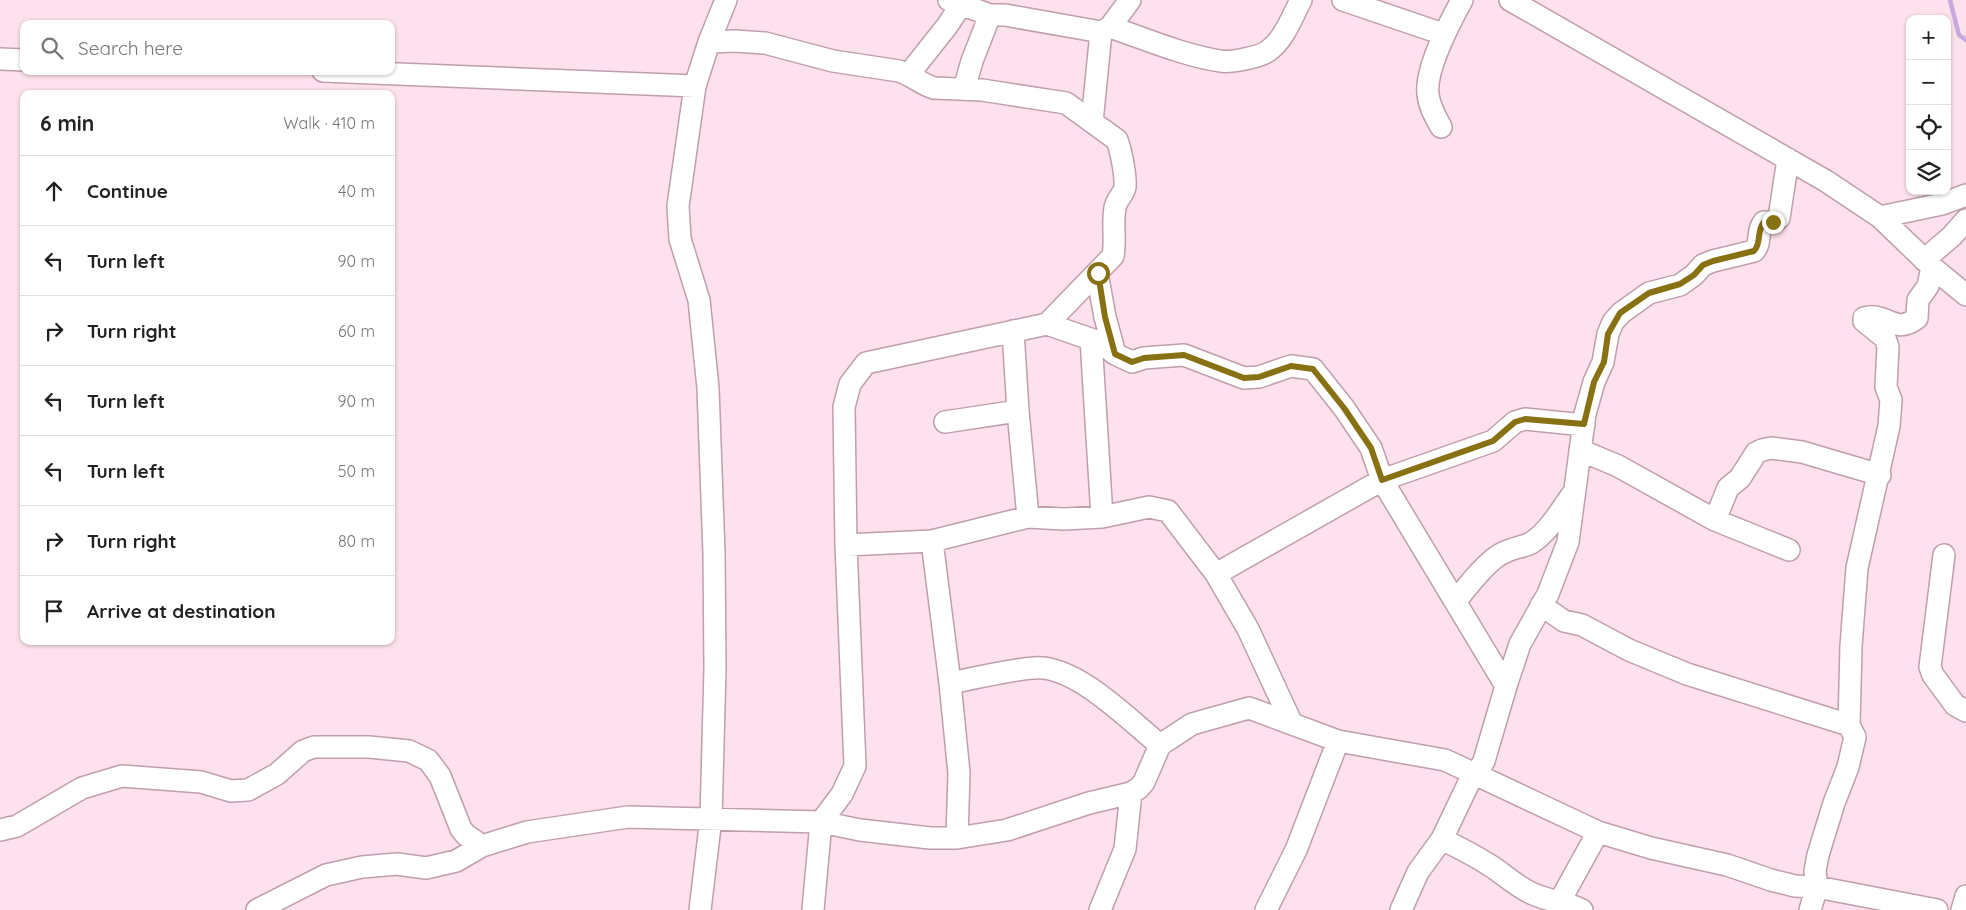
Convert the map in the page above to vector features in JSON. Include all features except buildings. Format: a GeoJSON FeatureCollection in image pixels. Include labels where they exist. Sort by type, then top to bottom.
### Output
{"type":"FeatureCollection","features":[{"type":"Feature","properties":{"kind":"street"},"geometry":{"type":"LineString","coordinates":[[700,910],[711,818],[715,669],[714,563],[708,388],[699,300],[680,239],[678,206],[695,86],[709,42],[726,0]]}},
{"type":"Feature","properties":{"kind":"street"},"geometry":{"type":"LineString","coordinates":[[1092,122],[1105,29],[1130,0]]}},
{"type":"Feature","properties":{"kind":"street"},"geometry":{"type":"LineString","coordinates":[[909,74],[947,26],[955,2],[990,14],[1105,29],[1222,62],[1267,52],[1280,39],[1301,0]]}},
{"type":"Feature","properties":{"kind":"street"},"geometry":{"type":"LineString","coordinates":[[1343,0],[1443,34]]}},
{"type":"Feature","properties":{"kind":"street"},"geometry":{"type":"LineString","coordinates":[[1441,127],[1431,109],[1428,86],[1443,34],[1462,0]]}},
{"type":"Feature","properties":{"kind":"street"},"geometry":{"type":"LineString","coordinates":[[1510,0],[1826,181],[1880,217],[1928,263],[1966,295]]}},
{"type":"Feature","properties":{"kind":"street"},"geometry":{"type":"LineString","coordinates":[[964,89],[972,61],[990,14]]}},
{"type":"Feature","properties":{"kind":"street"},"geometry":{"type":"LineString","coordinates":[[709,42],[735,41],[765,44],[833,61],[900,71],[909,74],[928,87],[964,89],[1053,100],[1066,104],[1117,140],[1125,188],[1117,200],[1115,209],[1115,247],[1113,256],[1047,324]]}},
{"type":"Feature","properties":{"kind":"street"},"geometry":{"type":"LineString","coordinates":[[0,59],[20,60]]}},
{"type":"Feature","properties":{"kind":"street"},"geometry":{"type":"LineString","coordinates":[[395,74],[695,86]]}},
{"type":"Feature","properties":{"kind":"street"},"geometry":{"type":"LineString","coordinates":[[1401,910],[1418,872],[1442,839],[1474,772],[1479,770],[1484,761],[1520,644],[1551,586],[1568,542],[1584,424],[1594,382],[1604,362],[1608,334],[1620,313],[1649,293],[1680,284],[1694,275],[1703,265],[1713,261],[1754,251],[1757,248],[1760,227],[1764,222],[1773,222],[1779,218],[1788,159]]}},
{"type":"Feature","properties":{"kind":"street"},"geometry":{"type":"LineString","coordinates":[[1880,217],[1942,204],[1966,195]]}},
{"type":"Feature","properties":{"kind":"street"},"geometry":{"type":"LineString","coordinates":[[1810,910],[1816,887],[1815,872],[1818,855],[1834,803],[1848,767],[1855,737],[1849,725],[1851,646],[1857,568],[1880,475],[1892,400],[1886,387],[1888,347],[1885,338],[1864,321],[1864,318],[1877,317],[1900,326],[1909,324],[1917,318],[1918,300],[1928,286],[1928,263],[1966,220]]}},
{"type":"Feature","properties":{"kind":"street"},"geometry":{"type":"LineString","coordinates":[[1098,273],[1105,317],[1115,354]]}},
{"type":"Feature","properties":{"kind":"street"},"geometry":{"type":"LineString","coordinates":[[813,910],[821,822],[842,794],[855,766],[846,545],[844,407],[850,384],[866,363],[1047,324],[1102,343],[1115,354],[1132,362],[1144,358],[1184,355],[1244,378],[1259,377],[1291,366],[1313,369],[1344,408],[1371,448],[1382,480],[1506,686]]}},
{"type":"Feature","properties":{"kind":"street"},"geometry":{"type":"LineString","coordinates":[[1013,331],[1028,517]]}},
{"type":"Feature","properties":{"kind":"street"},"geometry":{"type":"LineString","coordinates":[[1091,339],[1102,517]]}},
{"type":"Feature","properties":{"kind":"street"},"geometry":{"type":"LineString","coordinates":[[945,422],[1018,411]]}},
{"type":"Feature","properties":{"kind":"street"},"geometry":{"type":"LineString","coordinates":[[1216,574],[1382,480],[1493,441],[1515,422],[1525,419],[1584,424]]}},
{"type":"Feature","properties":{"kind":"street"},"geometry":{"type":"LineString","coordinates":[[1715,520],[1728,488],[1740,478],[1756,453],[1762,450],[1771,448],[1802,452],[1880,475]]}},
{"type":"Feature","properties":{"kind":"street"},"geometry":{"type":"LineString","coordinates":[[1580,450],[1618,466],[1715,520],[1789,550]]}},
{"type":"Feature","properties":{"kind":"street"},"geometry":{"type":"LineString","coordinates":[[1456,602],[1473,580],[1496,557],[1504,552],[1531,543],[1544,532],[1574,492]]}},
{"type":"Feature","properties":{"kind":"street"},"geometry":{"type":"LineString","coordinates":[[846,545],[932,541],[1028,517],[1064,519],[1102,517],[1149,507],[1168,511],[1216,574],[1248,629],[1292,724]]}},
{"type":"Feature","properties":{"kind":"street"},"geometry":{"type":"LineString","coordinates":[[1544,532],[1555,530],[1569,532]]}},
{"type":"Feature","properties":{"kind":"street"},"geometry":{"type":"LineString","coordinates":[[932,541],[959,772],[957,838]]}},
{"type":"Feature","properties":{"kind":"street"},"geometry":{"type":"LineString","coordinates":[[1944,555],[1930,667],[1932,675],[1955,704],[1966,711]]}},
{"type":"Feature","properties":{"kind":"street"},"geometry":{"type":"LineString","coordinates":[[1541,605],[1564,621],[1582,625],[1629,650],[1687,674],[1849,725]]}},
{"type":"Feature","properties":{"kind":"street"},"geometry":{"type":"LineString","coordinates":[[1526,634],[1564,621]]}},
{"type":"Feature","properties":{"kind":"street"},"geometry":{"type":"LineString","coordinates":[[950,683],[1036,667],[1059,672],[1080,680],[1160,745]]}},
{"type":"Feature","properties":{"kind":"street"},"geometry":{"type":"LineString","coordinates":[[257,910],[326,875],[362,867],[396,864],[426,868],[456,862],[482,846],[527,832],[628,817],[821,822],[860,830],[921,837],[957,838],[1007,830],[1089,802],[1131,793],[1144,782],[1160,745],[1192,724],[1249,708],[1338,741],[1445,760],[1598,832],[1668,852],[1727,865],[1795,886],[1816,887],[1928,909]]}},
{"type":"Feature","properties":{"kind":"street"},"geometry":{"type":"LineString","coordinates":[[1266,910],[1296,850],[1338,741]]}},
{"type":"Feature","properties":{"kind":"street"},"geometry":{"type":"LineString","coordinates":[[0,830],[17,826],[82,788],[122,776],[201,782],[231,791],[248,790],[277,774],[303,752],[314,747],[369,747],[409,751],[428,760],[440,776],[461,829],[466,835],[482,846]]}},
{"type":"Feature","properties":{"kind":"street"},"geometry":{"type":"LineString","coordinates":[[1100,910],[1125,849],[1131,793]]}},
{"type":"Feature","properties":{"kind":"street"},"geometry":{"type":"LineString","coordinates":[[1557,907],[1598,832]]}},
{"type":"Feature","properties":{"kind":"street"},"geometry":{"type":"LineString","coordinates":[[1442,839],[1488,864],[1516,886],[1535,896],[1557,907],[1576,907],[1582,910]]}},
{"type":"Feature","properties":{"kind":"street"},"geometry":{"type":"LineString","coordinates":[[1962,910],[1966,896]]}},
{"type":"Feature","properties":{"kind":"waterway"},"geometry":{"type":"LineString","coordinates":[[1950,0],[1959,35],[1966,40]]}},
{"type":"Feature","properties":{"kind":"route"},"geometry":{"type":"LineString","coordinates":[[1098,273],[1105,317],[1115,354],[1132,362],[1144,358],[1184,355],[1244,378],[1259,377],[1291,366],[1313,369],[1344,408],[1371,448],[1382,480],[1493,441],[1515,422],[1525,419],[1584,424],[1594,382],[1604,362],[1608,334],[1613,322],[1620,313],[1649,293],[1666,290],[1680,284],[1694,275],[1703,265],[1754,251],[1757,248],[1760,227],[1764,222],[1773,222]]}}]}
